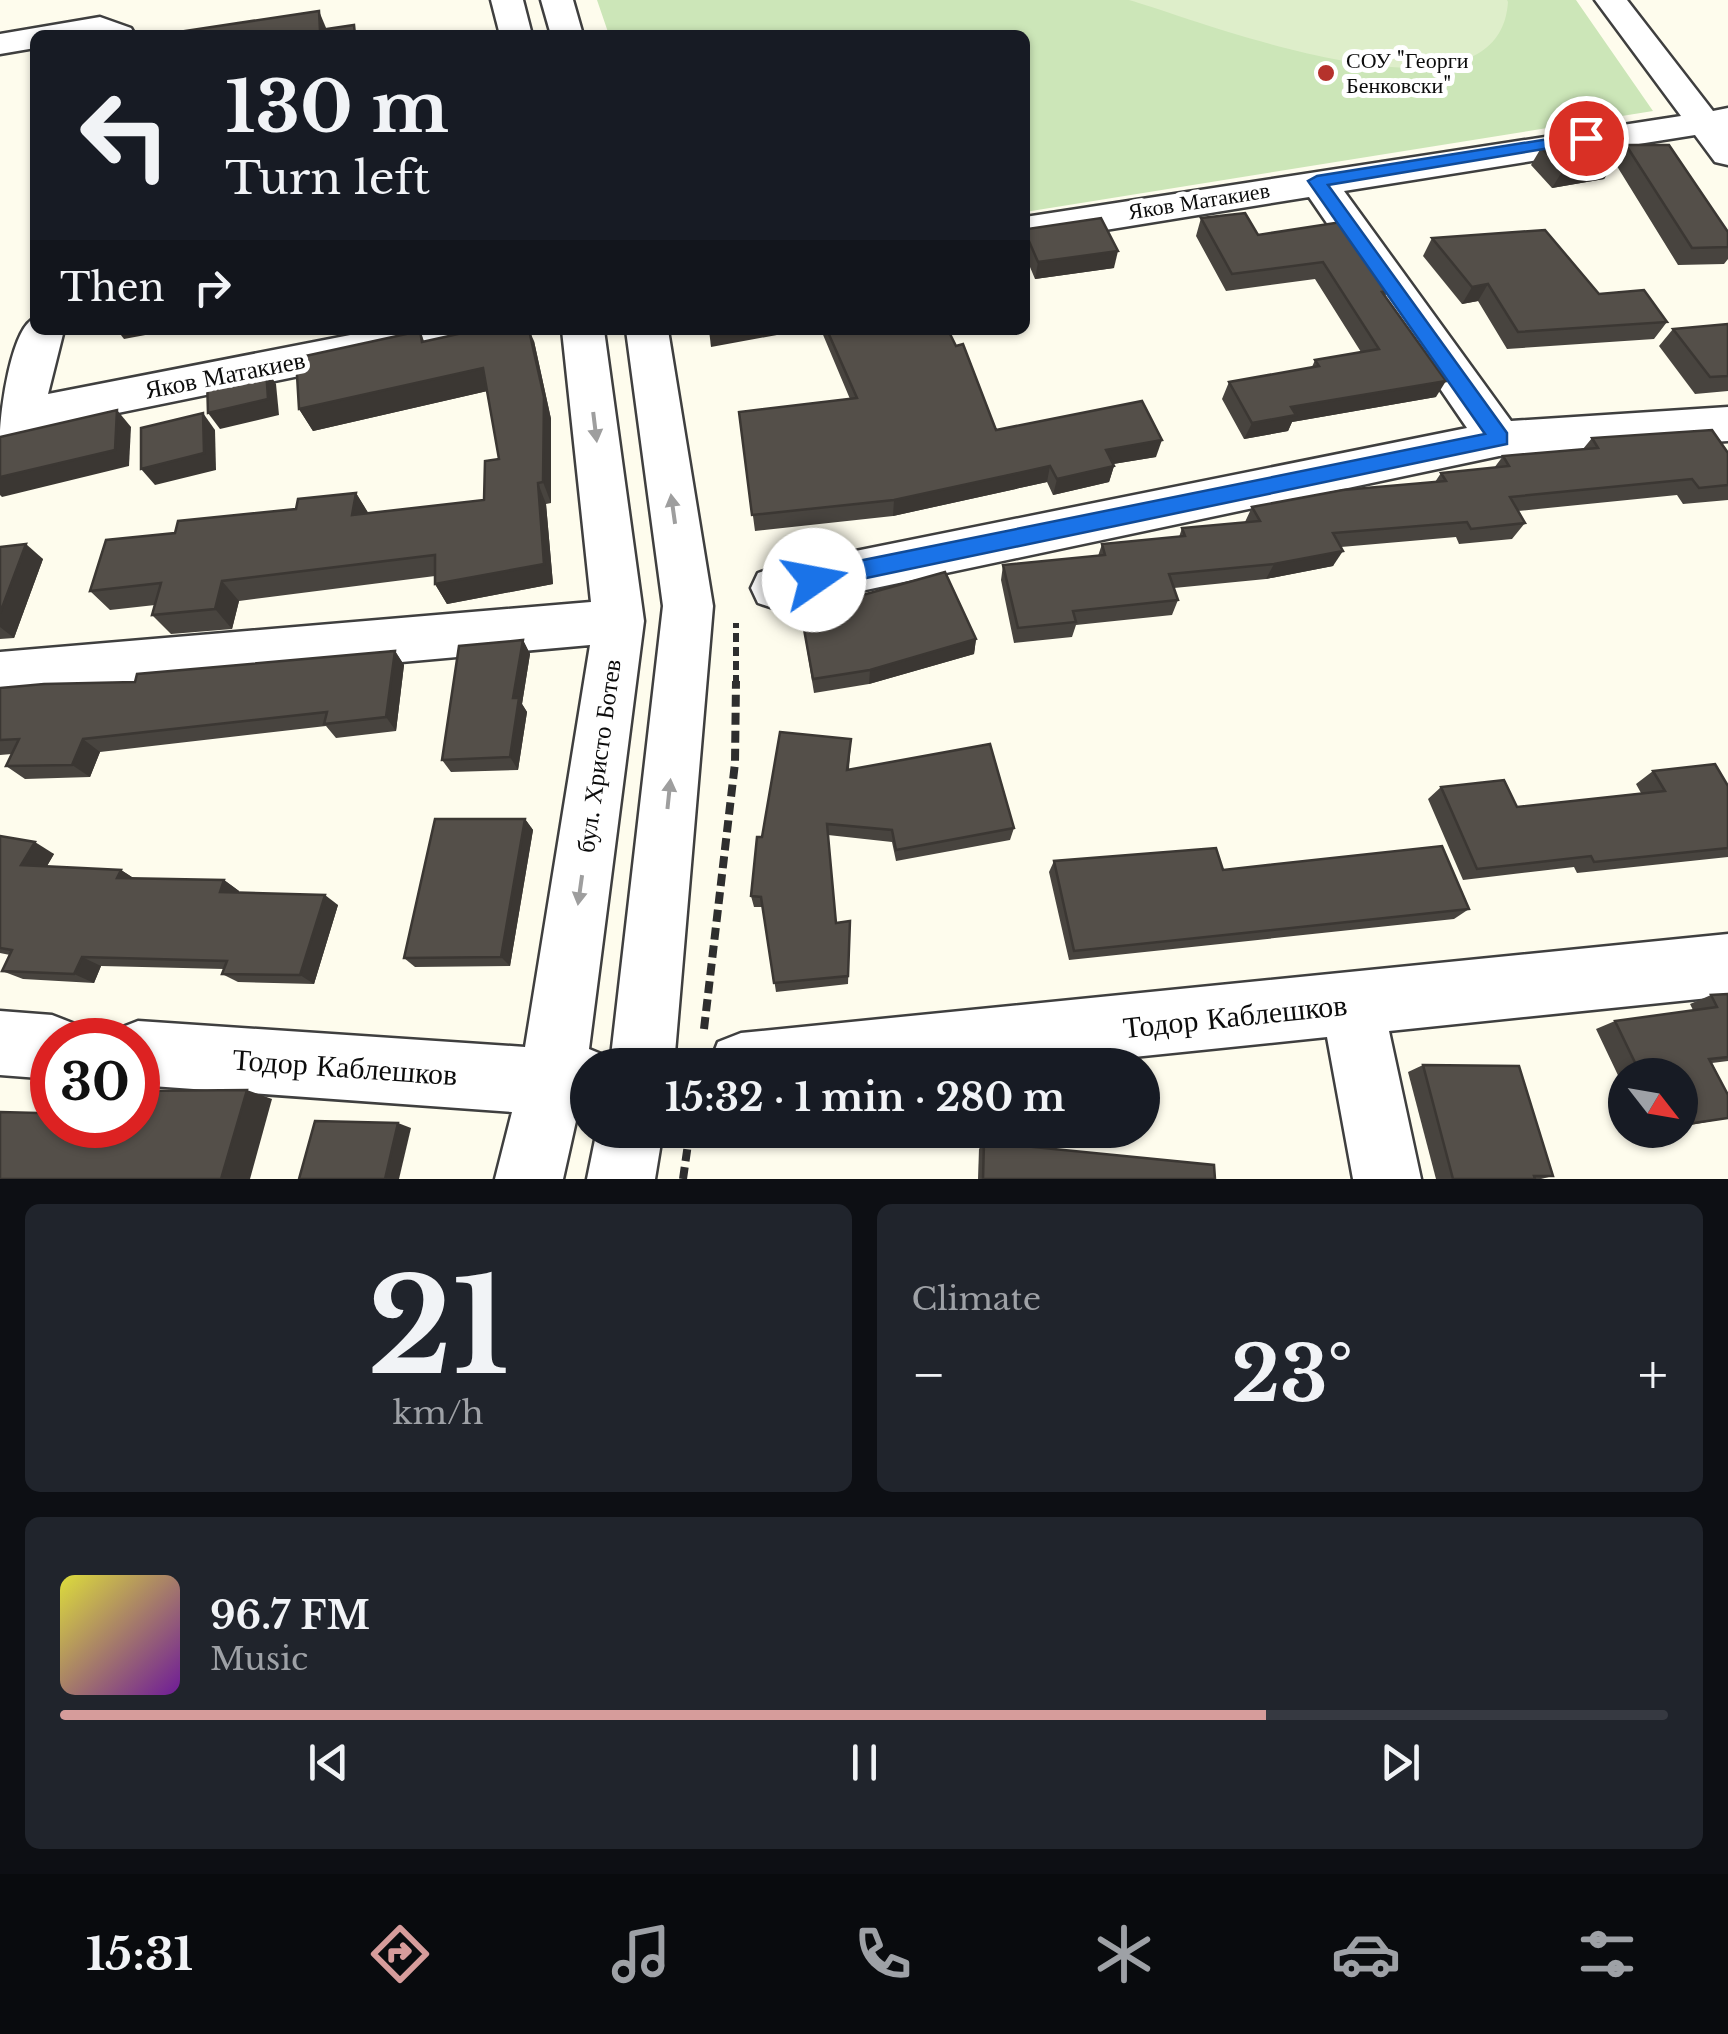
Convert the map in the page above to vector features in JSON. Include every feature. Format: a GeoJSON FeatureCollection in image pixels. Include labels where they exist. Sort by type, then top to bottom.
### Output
{"type":"FeatureCollection","features":[{"type":"Feature","properties":{"kind":"street"},"geometry":{"type":"LineString","coordinates":[[507,0],[515,30]]}},
{"type":"Feature","properties":{"kind":"street"},"geometry":{"type":"LineString","coordinates":[[556,0],[565,30]]}},
{"type":"Feature","properties":{"kind":"street"},"geometry":{"type":"LineString","coordinates":[[1611,0],[1715,119],[1728,154]]}},
{"type":"Feature","properties":{"kind":"street"},"geometry":{"type":"LineString","coordinates":[[82,30],[107,30]]}},
{"type":"Feature","properties":{"kind":"street"},"geometry":{"type":"LineString","coordinates":[[0,44],[30,39]]}},
{"type":"Feature","properties":{"kind":"street","name":"Яков Матакиев"},"geometry":{"type":"LineString","coordinates":[[1030,229],[1715,119]]}},
{"type":"Feature","properties":{"kind":"street"},"geometry":{"type":"LineString","coordinates":[[1317,181],[1499,439]]}},
{"type":"Feature","properties":{"kind":"street"},"geometry":{"type":"LineString","coordinates":[[10,418],[40,335]]}},
{"type":"Feature","properties":{"kind":"street","name":"Яков Матакиев"},"geometry":{"type":"LineString","coordinates":[[10,418],[426,335]]}},
{"type":"Feature","properties":{"kind":"street","name":"бул. Христо Ботев"},"geometry":{"type":"LineString","coordinates":[[573,1048],[619,621],[584,335]]}},
{"type":"Feature","properties":{"kind":"street"},"geometry":{"type":"LineString","coordinates":[[644,1048],[688,606],[648,335]]}},
{"type":"Feature","properties":{"kind":"street"},"geometry":{"type":"LineString","coordinates":[[776,588],[1499,439],[1728,424]]}},
{"type":"Feature","properties":{"kind":"street"},"geometry":{"type":"LineString","coordinates":[[0,675],[619,621]]}},
{"type":"Feature","properties":{"kind":"street","name":"Тодор Каблешков"},"geometry":{"type":"LineString","coordinates":[[911,1048],[1728,965]]}},
{"type":"Feature","properties":{"kind":"street"},"geometry":{"type":"LineString","coordinates":[[1352,1004],[1387,1179]]}},
{"type":"Feature","properties":{"kind":"street"},"geometry":{"type":"LineString","coordinates":[[0,1043],[30,1045]]}},
{"type":"Feature","properties":{"kind":"street","name":"Тодор Каблешков"},"geometry":{"type":"LineString","coordinates":[[160,1053],[570,1080]]}},
{"type":"Feature","properties":{"kind":"street","name":"бул. Христо Ботев"},"geometry":{"type":"LineString","coordinates":[[529,1179],[570,1080]]}},
{"type":"Feature","properties":{"kind":"street"},"geometry":{"type":"LineString","coordinates":[[621,1179],[627,1148]]}},
{"type":"Feature","properties":{"kind":"path"},"geometry":{"type":"LineString","coordinates":[[684,1179],[688,1148]]}},
{"type":"Feature","properties":{"kind":"green space","name":"СОУ \"Георги Бенковски\""},"geometry":{"type":"Polygon","coordinates":[[[597,0],[1576,0],[1653,111],[1030,211],[1030,30],[607,30],[597,0]]]}},
{"type":"Feature","properties":{"kind":"green space"},"geometry":{"type":"Polygon","coordinates":[[[1129,0],[1508,2],[1492,42],[1455,63],[1403,68],[1342,61],[1279,46],[1129,0]]]}},
{"type":"Feature","properties":{"kind":"building"},"geometry":{"type":"Polygon","coordinates":[[[319,11],[320,30],[191,30],[319,11]]]}},
{"type":"Feature","properties":{"kind":"building"},"geometry":{"type":"Polygon","coordinates":[[[354,25],[354,30],[320,30],[354,25]]]}},
{"type":"Feature","properties":{"kind":"building"},"geometry":{"type":"Polygon","coordinates":[[[1592,139],[1616,161],[1563,170],[1541,148],[1592,139]]]}},
{"type":"Feature","properties":{"kind":"building"},"geometry":{"type":"Polygon","coordinates":[[[1626,145],[1669,145],[1728,232],[1728,247],[1692,248],[1626,145]]]}},
{"type":"Feature","properties":{"kind":"building"},"geometry":{"type":"Polygon","coordinates":[[[1245,213],[1258,235],[1341,222],[1388,291],[1382,292],[1446,381],[1291,407],[1296,415],[1252,423],[1229,382],[1319,366],[1315,360],[1379,349],[1323,262],[1232,274],[1201,218],[1245,213]]]}},
{"type":"Feature","properties":{"kind":"building"},"geometry":{"type":"Polygon","coordinates":[[[1101,218],[1118,251],[1038,262],[1030,244],[1030,229],[1101,218]]]}},
{"type":"Feature","properties":{"kind":"building"},"geometry":{"type":"Polygon","coordinates":[[[1545,230],[1599,294],[1644,290],[1667,322],[1518,332],[1488,284],[1472,287],[1432,238],[1545,230]]]}},
{"type":"Feature","properties":{"kind":"building"},"geometry":{"type":"Polygon","coordinates":[[[1728,324],[1728,376],[1710,377],[1673,329],[1728,324]]]}},
{"type":"Feature","properties":{"kind":"building"},"geometry":{"type":"Polygon","coordinates":[[[402,335],[421,335],[422,342],[454,335],[530,335],[544,397],[543,482],[538,483],[544,564],[435,584],[435,555],[222,581],[215,609],[152,615],[161,583],[90,591],[106,540],[175,533],[178,521],[296,509],[298,499],[356,493],[352,515],[484,500],[485,461],[499,459],[483,368],[299,409],[296,358],[402,335]]]}},
{"type":"Feature","properties":{"kind":"building"},"geometry":{"type":"Polygon","coordinates":[[[829,335],[950,335],[956,346],[963,344],[996,430],[1142,401],[1162,440],[1106,450],[1114,466],[1057,479],[1050,466],[894,500],[752,515],[739,412],[857,398],[829,335]]]}},
{"type":"Feature","properties":{"kind":"building"},"geometry":{"type":"Polygon","coordinates":[[[266,368],[268,399],[208,413],[207,379],[266,368]]]}},
{"type":"Feature","properties":{"kind":"building"},"geometry":{"type":"Polygon","coordinates":[[[117,410],[115,450],[0,477],[0,437],[117,410]]]}},
{"type":"Feature","properties":{"kind":"building"},"geometry":{"type":"Polygon","coordinates":[[[203,413],[204,453],[141,469],[141,428],[203,413]]]}},
{"type":"Feature","properties":{"kind":"building"},"geometry":{"type":"Polygon","coordinates":[[[1712,430],[1728,453],[1728,485],[1699,488],[1692,479],[1510,497],[1525,523],[1471,529],[1467,522],[1333,533],[1343,551],[1274,564],[1169,574],[1178,600],[1073,611],[1076,622],[1018,628],[1003,565],[1105,555],[1102,544],[1185,536],[1182,528],[1260,521],[1252,507],[1343,490],[1446,481],[1441,473],[1509,466],[1503,456],[1598,448],[1592,438],[1712,430]]]}},
{"type":"Feature","properties":{"kind":"building"},"geometry":{"type":"Polygon","coordinates":[[[26,544],[0,613],[0,547],[26,544]]]}},
{"type":"Feature","properties":{"kind":"building"},"geometry":{"type":"Polygon","coordinates":[[[945,572],[976,639],[870,670],[813,679],[800,607],[852,598],[945,572]]]}},
{"type":"Feature","properties":{"kind":"building"},"geometry":{"type":"Polygon","coordinates":[[[523,640],[513,698],[519,698],[510,757],[442,760],[459,646],[523,640]]]}},
{"type":"Feature","properties":{"kind":"building"},"geometry":{"type":"Polygon","coordinates":[[[395,651],[386,717],[324,724],[327,712],[83,739],[72,765],[6,766],[19,739],[0,740],[0,688],[135,682],[137,674],[395,651]]]}},
{"type":"Feature","properties":{"kind":"building"},"geometry":{"type":"Polygon","coordinates":[[[780,732],[851,739],[847,770],[990,744],[1014,828],[896,850],[892,830],[827,824],[836,923],[850,921],[848,976],[774,983],[761,897],[751,896],[757,837],[762,837],[780,732]]]}},
{"type":"Feature","properties":{"kind":"building"},"geometry":{"type":"Polygon","coordinates":[[[1715,764],[1728,786],[1728,848],[1594,862],[1591,856],[1477,869],[1441,787],[1504,780],[1517,807],[1665,791],[1653,771],[1715,764]]]}},
{"type":"Feature","properties":{"kind":"building"},"geometry":{"type":"Polygon","coordinates":[[[435,819],[525,819],[501,957],[404,958],[435,819]]]}},
{"type":"Feature","properties":{"kind":"building"},"geometry":{"type":"Polygon","coordinates":[[[0,836],[35,842],[21,865],[121,870],[117,878],[224,880],[220,892],[325,895],[300,975],[222,974],[227,961],[82,957],[74,974],[2,971],[12,950],[0,948],[0,836]]]}},
{"type":"Feature","properties":{"kind":"building"},"geometry":{"type":"Polygon","coordinates":[[[1442,846],[1469,909],[1074,951],[1054,861],[1216,848],[1223,870],[1442,846]]]}},
{"type":"Feature","properties":{"kind":"building"},"geometry":{"type":"Polygon","coordinates":[[[1728,994],[1728,1057],[1709,1059],[1728,1095],[1728,1118],[1698,1122],[1698,1058],[1633,1058],[1615,1021],[1717,1007],[1711,995],[1728,994]]]}},
{"type":"Feature","properties":{"kind":"building"},"geometry":{"type":"Polygon","coordinates":[[[1423,1065],[1519,1066],[1553,1176],[1453,1179],[1423,1065]]]}},
{"type":"Feature","properties":{"kind":"building"},"geometry":{"type":"Polygon","coordinates":[[[247,1090],[221,1179],[0,1179],[0,1112],[30,1113],[30,1148],[160,1148],[160,1091],[247,1090]]]}},
{"type":"Feature","properties":{"kind":"building"},"geometry":{"type":"Polygon","coordinates":[[[315,1121],[398,1123],[385,1179],[299,1179],[315,1121]]]}},
{"type":"Feature","properties":{"kind":"building"},"geometry":{"type":"Polygon","coordinates":[[[984,1148],[1044,1148],[1214,1165],[1215,1179],[983,1179],[984,1148]]]}},
{"type":"Feature","properties":{"kind":"place","name":"СОУ \"Георги Бенковски\""},"geometry":{"type":"Point","coordinates":[1326,73]}},
{"type":"Feature","properties":{"kind":"route"},"geometry":{"type":"LineString","coordinates":[[814,580],[1499,439],[1317,181],[1586,138]]}}]}
